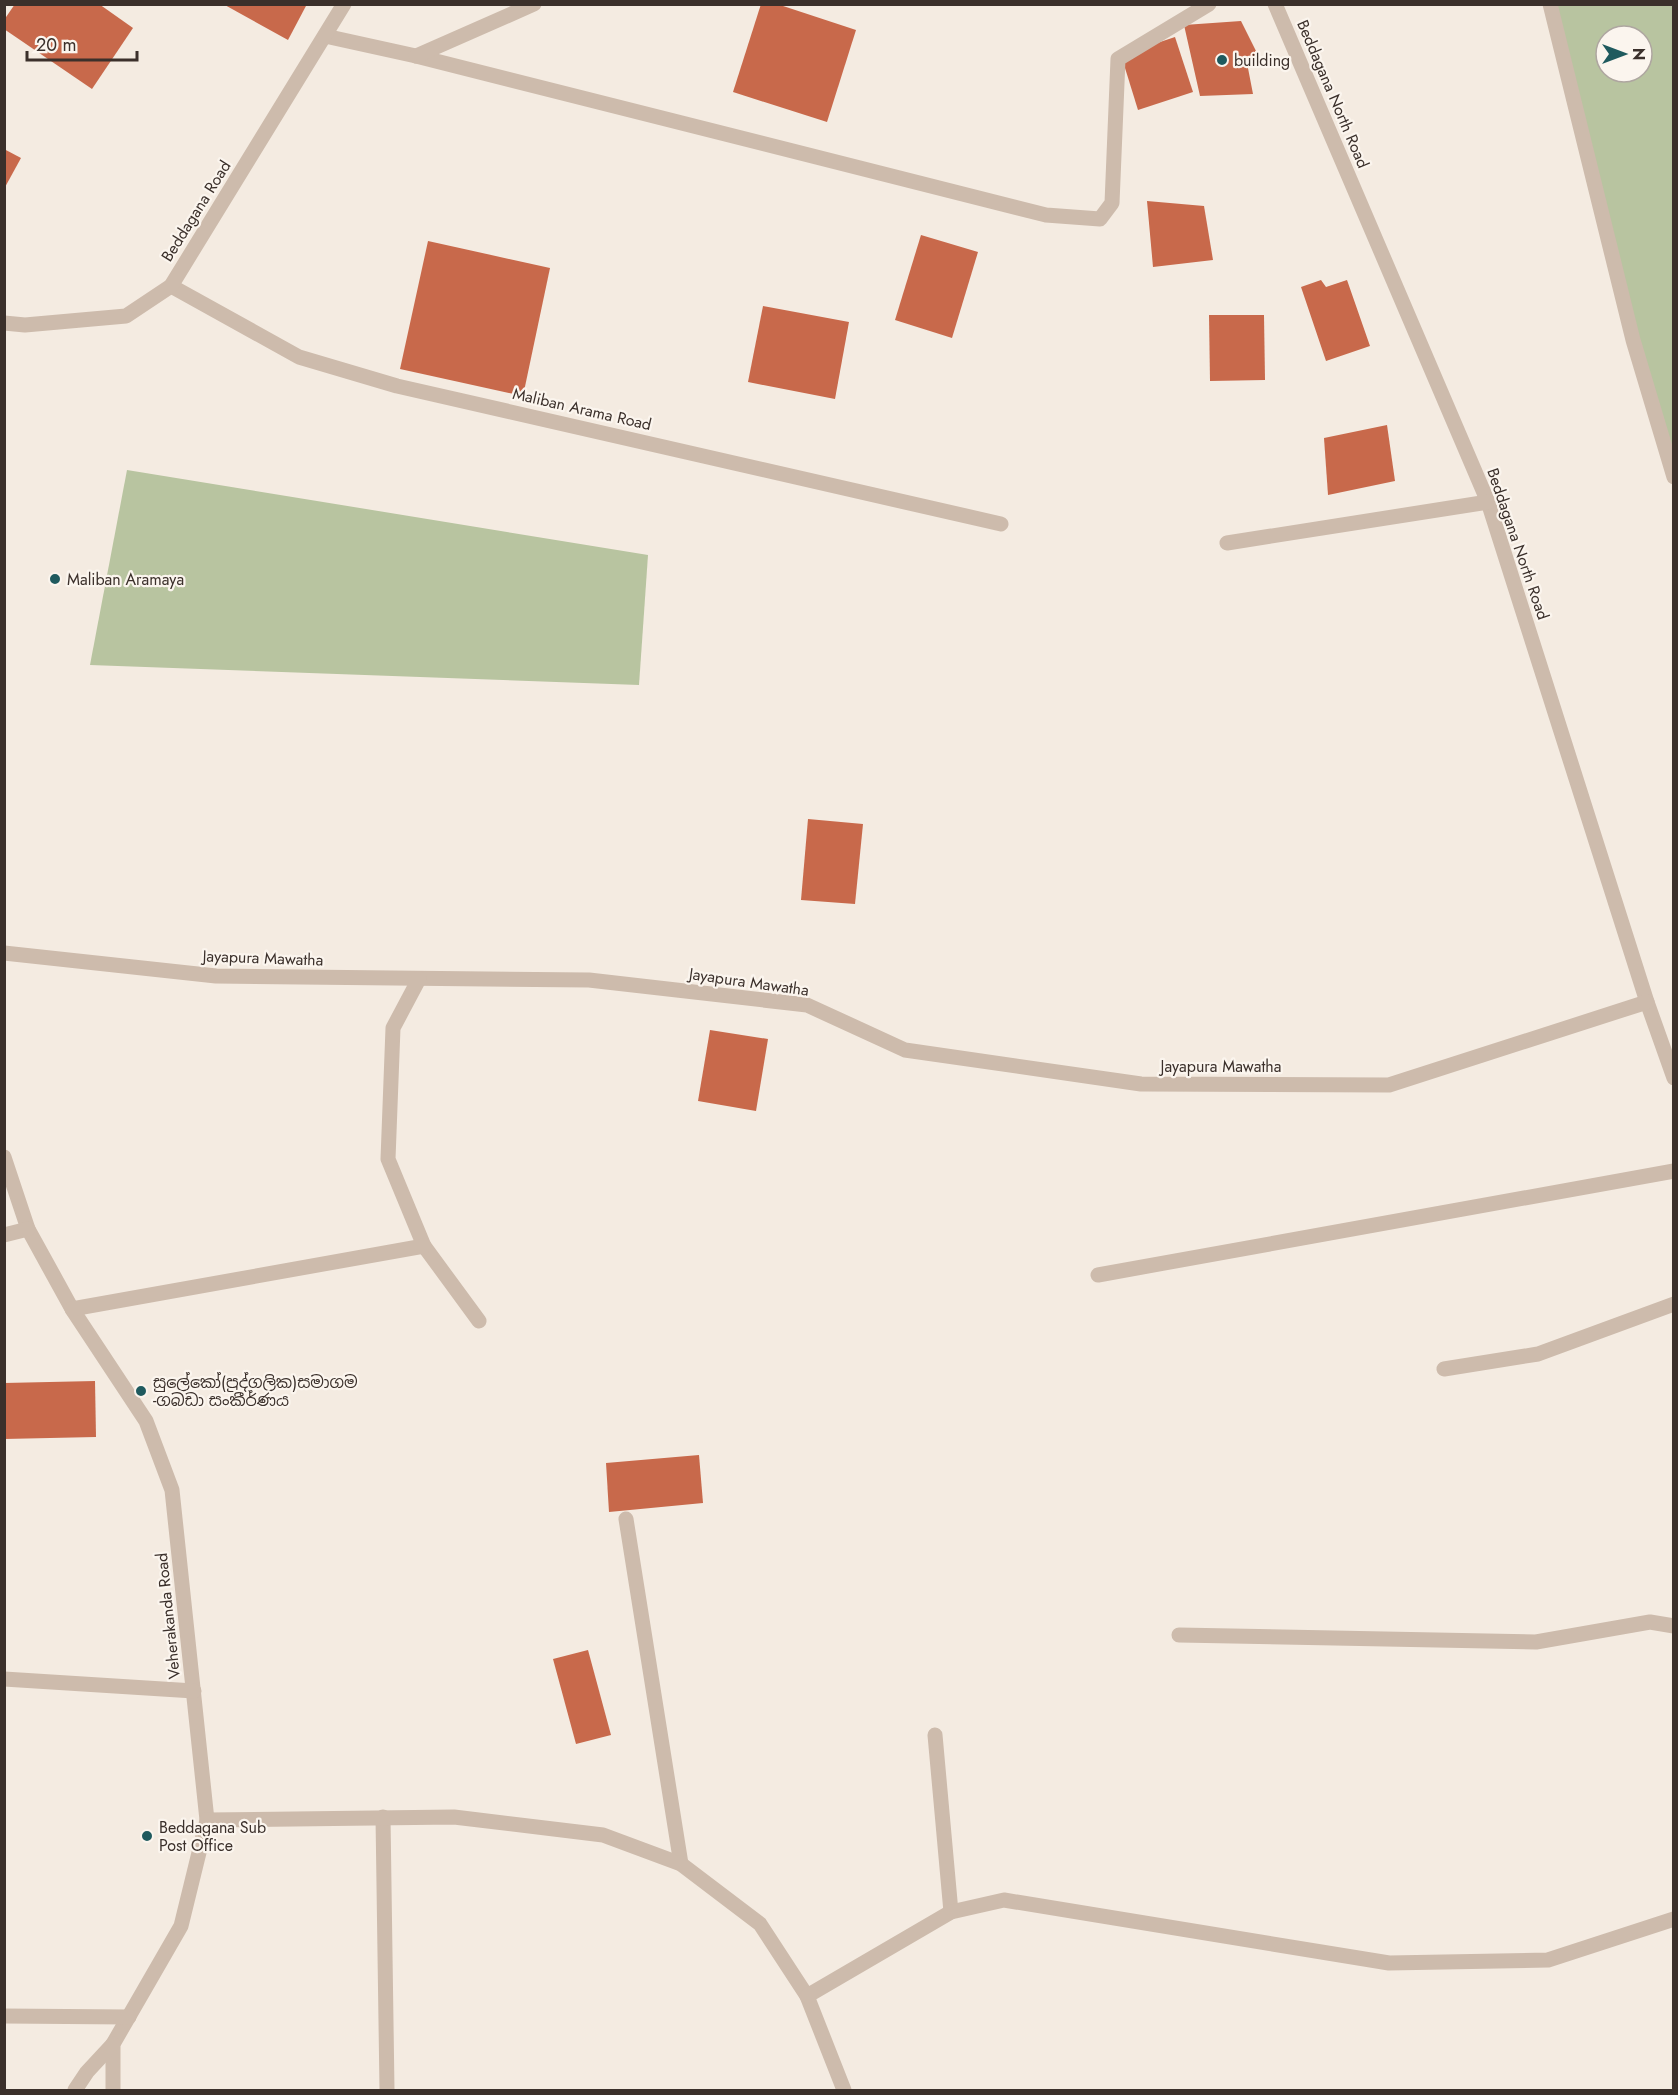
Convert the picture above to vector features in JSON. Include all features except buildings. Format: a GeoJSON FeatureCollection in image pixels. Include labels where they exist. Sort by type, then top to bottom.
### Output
{"type":"FeatureCollection","features":[{"type":"Feature","properties":{"kind":"street","name":"Beddagana Road"},"geometry":{"type":"LineString","coordinates":[[4,323],[25,325],[126,316],[171,286],[344,4]]}},
{"type":"Feature","properties":{"kind":"street"},"geometry":{"type":"LineString","coordinates":[[416,56],[534,4]]}},
{"type":"Feature","properties":{"kind":"street"},"geometry":{"type":"LineString","coordinates":[[325,36],[416,56],[1046,215],[1100,219],[1112,203],[1118,59],[1209,4]]}},
{"type":"Feature","properties":{"kind":"street","name":"Beddagana North Road"},"geometry":{"type":"LineString","coordinates":[[1275,4],[1488,502],[1647,1002],[1674,1077]]}},
{"type":"Feature","properties":{"kind":"street"},"geometry":{"type":"LineString","coordinates":[[1550,4],[1633,340],[1674,477]]}},
{"type":"Feature","properties":{"kind":"street","name":"Maliban Arama Road"},"geometry":{"type":"LineString","coordinates":[[171,286],[299,357],[397,386],[1001,524]]}},
{"type":"Feature","properties":{"kind":"street"},"geometry":{"type":"LineString","coordinates":[[1227,543],[1488,502]]}},
{"type":"Feature","properties":{"kind":"street","name":"Jayapura Mawatha"},"geometry":{"type":"LineString","coordinates":[[4,953],[216,976],[590,980],[807,1005],[905,1050],[1141,1084],[1389,1085],[1647,1002]]}},
{"type":"Feature","properties":{"kind":"street"},"geometry":{"type":"LineString","coordinates":[[419,979],[393,1028],[388,1159],[424,1246],[479,1321]]}},
{"type":"Feature","properties":{"kind":"street","name":"Veherakanda Road"},"geometry":{"type":"LineString","coordinates":[[4,1157],[28,1229],[72,1309],[146,1421],[172,1490],[207,1820],[181,1926],[113,2044],[87,2072],[75,2091]]}},
{"type":"Feature","properties":{"kind":"street"},"geometry":{"type":"LineString","coordinates":[[1098,1275],[1674,1171]]}},
{"type":"Feature","properties":{"kind":"street"},"geometry":{"type":"LineString","coordinates":[[4,1235],[28,1229]]}},
{"type":"Feature","properties":{"kind":"street"},"geometry":{"type":"LineString","coordinates":[[72,1309],[424,1246]]}},
{"type":"Feature","properties":{"kind":"street"},"geometry":{"type":"LineString","coordinates":[[1444,1369],[1538,1354],[1674,1304]]}},
{"type":"Feature","properties":{"kind":"street"},"geometry":{"type":"LineString","coordinates":[[626,1519],[681,1864]]}},
{"type":"Feature","properties":{"kind":"street"},"geometry":{"type":"LineString","coordinates":[[1179,1635],[1536,1642],[1650,1622],[1674,1626]]}},
{"type":"Feature","properties":{"kind":"street"},"geometry":{"type":"LineString","coordinates":[[4,1678],[194,1691]]}},
{"type":"Feature","properties":{"kind":"street"},"geometry":{"type":"LineString","coordinates":[[935,1735],[951,1912]]}},
{"type":"Feature","properties":{"kind":"street"},"geometry":{"type":"LineString","coordinates":[[384,1817],[387,2091]]}},
{"type":"Feature","properties":{"kind":"street"},"geometry":{"type":"LineString","coordinates":[[207,1820],[454,1817],[603,1835],[681,1864],[760,1924],[807,1996],[844,2091]]}},
{"type":"Feature","properties":{"kind":"street"},"geometry":{"type":"LineString","coordinates":[[807,1996],[951,1912],[1004,1900],[1389,1963],[1548,1960],[1674,1919]]}},
{"type":"Feature","properties":{"kind":"street"},"geometry":{"type":"LineString","coordinates":[[4,2016],[129,2017]]}},
{"type":"Feature","properties":{"kind":"street"},"geometry":{"type":"LineString","coordinates":[[113,2044],[113,2091]]}},
{"type":"Feature","properties":{"kind":"green space"},"geometry":{"type":"Polygon","coordinates":[[[1550,5],[1673,5],[1673,477],[1550,5]]]}},
{"type":"Feature","properties":{"kind":"green space"},"geometry":{"type":"Polygon","coordinates":[[[127,470],[648,555],[639,685],[90,665],[127,470]]]}},
{"type":"Feature","properties":{"kind":"place","name":"building"},"geometry":{"type":"Point","coordinates":[1222,60]}},
{"type":"Feature","properties":{"kind":"place","name":"Maliban Aramaya"},"geometry":{"type":"Point","coordinates":[55,579]}},
{"type":"Feature","properties":{"kind":"place","name":"සුලේකෝ(පුද්ගලික)සමාගම -ගබඩා සංකීර්ණය"},"geometry":{"type":"Point","coordinates":[141,1391]}},
{"type":"Feature","properties":{"kind":"place","name":"Beddagana Sub Post Office"},"geometry":{"type":"Point","coordinates":[147,1836]}}]}
